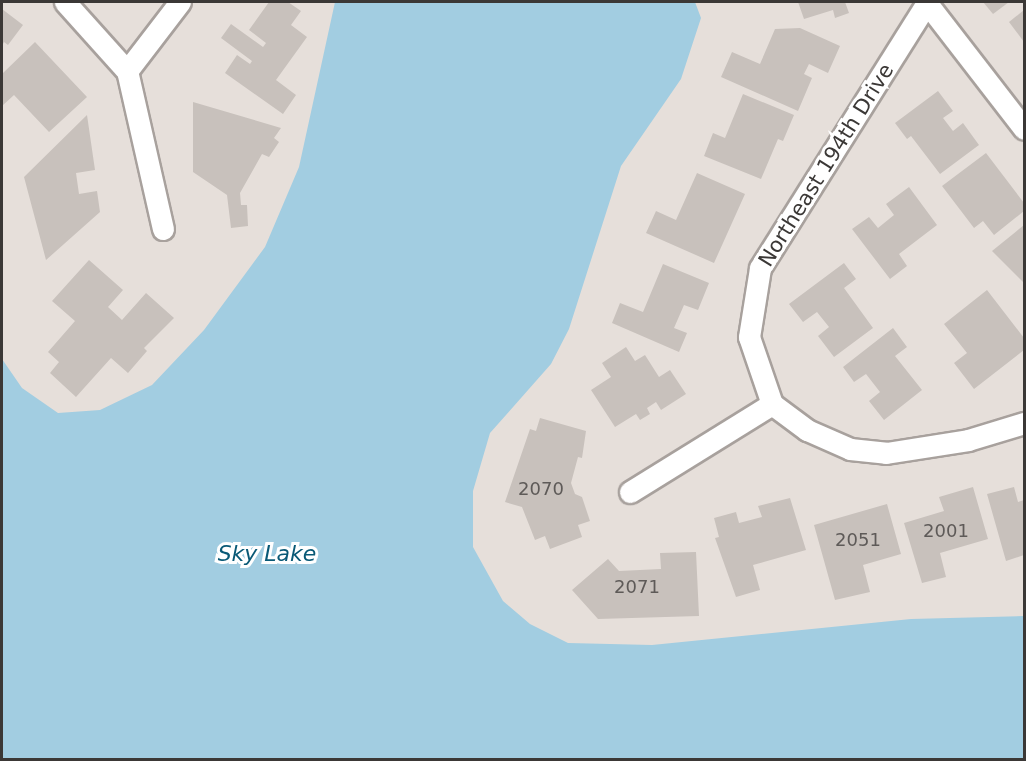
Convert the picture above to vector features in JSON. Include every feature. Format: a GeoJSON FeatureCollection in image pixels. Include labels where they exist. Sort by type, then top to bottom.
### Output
{"type":"FeatureCollection","features":[{"type":"Feature","properties":{"kind":"street"},"geometry":{"type":"LineString","coordinates":[[65,2],[127,71],[163,229]]}},
{"type":"Feature","properties":{"kind":"street"},"geometry":{"type":"LineString","coordinates":[[127,71],[180,2]]}},
{"type":"Feature","properties":{"kind":"street"},"geometry":{"type":"LineString","coordinates":[[926,2],[1024,129]]}},
{"type":"Feature","properties":{"kind":"street","name":"Northeast 194th Drive"},"geometry":{"type":"LineString","coordinates":[[772,404],[749,337],[760,268],[926,2]]}},
{"type":"Feature","properties":{"kind":"street"},"geometry":{"type":"LineString","coordinates":[[630,492],[772,404],[807,430],[850,449],[886,453],[968,440],[1024,423]]}},
{"type":"Feature","properties":{"kind":"water","name":"Sky Lake"},"geometry":{"type":"Polygon","coordinates":[[[335,2],[695,2],[701,18],[681,79],[621,166],[569,329],[551,364],[490,433],[473,491],[473,547],[503,601],[530,624],[568,643],[652,645],[911,619],[1024,616],[1024,759],[2,759],[2,359],[22,388],[58,413],[100,410],[152,385],[204,330],[265,247],[299,167],[335,2]]]}},
{"type":"Feature","properties":{"kind":"building"},"geometry":{"type":"Polygon","coordinates":[[[269,2],[288,2],[301,11],[291,25],[307,37],[276,80],[296,95],[283,114],[225,73],[237,55],[250,64],[252,61],[221,38],[231,24],[263,47],[266,43],[249,30],[269,2]]]}},
{"type":"Feature","properties":{"kind":"building"},"geometry":{"type":"Polygon","coordinates":[[[798,2],[845,2],[849,13],[835,18],[833,10],[804,19],[798,2]]]}},
{"type":"Feature","properties":{"kind":"building"},"geometry":{"type":"Polygon","coordinates":[[[983,2],[1009,2],[993,14],[983,2]]]}},
{"type":"Feature","properties":{"kind":"building"},"geometry":{"type":"Polygon","coordinates":[[[2,9],[23,25],[8,45],[4,42],[2,46],[2,9]]]}},
{"type":"Feature","properties":{"kind":"building"},"geometry":{"type":"Polygon","coordinates":[[[1024,10],[1024,42],[1009,22],[1024,10]]]}},
{"type":"Feature","properties":{"kind":"building"},"geometry":{"type":"Polygon","coordinates":[[[800,28],[840,46],[828,73],[809,64],[804,74],[812,78],[798,111],[721,77],[732,52],[760,64],[775,29],[800,28]]]}},
{"type":"Feature","properties":{"kind":"building"},"geometry":{"type":"Polygon","coordinates":[[[35,42],[87,97],[49,132],[14,95],[2,106],[2,74],[35,42]]]}},
{"type":"Feature","properties":{"kind":"building"},"geometry":{"type":"Polygon","coordinates":[[[938,91],[953,111],[943,118],[953,131],[963,123],[979,145],[940,174],[911,136],[907,139],[895,123],[938,91]]]}},
{"type":"Feature","properties":{"kind":"building"},"geometry":{"type":"Polygon","coordinates":[[[743,94],[794,115],[783,141],[778,139],[761,179],[704,156],[713,133],[725,138],[743,94]]]}},
{"type":"Feature","properties":{"kind":"building"},"geometry":{"type":"Polygon","coordinates":[[[193,102],[281,128],[274,138],[279,142],[269,157],[262,154],[240,193],[241,205],[247,205],[248,226],[231,228],[227,195],[193,172],[193,102]]]}},
{"type":"Feature","properties":{"kind":"building"},"geometry":{"type":"Polygon","coordinates":[[[87,115],[95,170],[76,173],[79,194],[97,191],[100,212],[46,260],[24,177],[87,115]]]}},
{"type":"Feature","properties":{"kind":"building"},"geometry":{"type":"Polygon","coordinates":[[[986,153],[1024,203],[1024,211],[994,235],[983,221],[974,228],[942,186],[986,153]]]}},
{"type":"Feature","properties":{"kind":"building"},"geometry":{"type":"Polygon","coordinates":[[[697,173],[745,194],[714,263],[646,233],[656,211],[676,220],[697,173]]]}},
{"type":"Feature","properties":{"kind":"building"},"geometry":{"type":"Polygon","coordinates":[[[909,187],[937,225],[899,254],[907,266],[890,279],[852,229],[869,217],[878,228],[894,215],[886,204],[909,187]]]}},
{"type":"Feature","properties":{"kind":"building"},"geometry":{"type":"Polygon","coordinates":[[[1024,225],[1024,283],[992,251],[1024,225]]]}},
{"type":"Feature","properties":{"kind":"building"},"geometry":{"type":"Polygon","coordinates":[[[89,260],[123,290],[108,307],[122,320],[146,293],[174,318],[144,348],[147,351],[128,373],[111,358],[76,397],[50,373],[59,362],[48,352],[75,321],[52,301],[89,260]]]}},
{"type":"Feature","properties":{"kind":"building"},"geometry":{"type":"Polygon","coordinates":[[[844,263],[856,279],[844,288],[873,328],[834,357],[818,336],[829,327],[817,312],[803,322],[789,304],[844,263]]]}},
{"type":"Feature","properties":{"kind":"building"},"geometry":{"type":"Polygon","coordinates":[[[663,264],[709,283],[698,310],[684,305],[674,328],[687,333],[679,352],[612,323],[620,303],[643,312],[663,264]]]}},
{"type":"Feature","properties":{"kind":"building"},"geometry":{"type":"Polygon","coordinates":[[[987,290],[1024,338],[1024,350],[974,389],[954,363],[967,353],[944,324],[987,290]]]}},
{"type":"Feature","properties":{"kind":"building"},"geometry":{"type":"Polygon","coordinates":[[[893,328],[907,347],[895,356],[922,390],[884,420],[869,401],[880,392],[866,374],[854,382],[843,367],[893,328]]]}},
{"type":"Feature","properties":{"kind":"building"},"geometry":{"type":"Polygon","coordinates":[[[626,347],[635,361],[645,355],[659,377],[670,370],[686,394],[661,410],[656,402],[647,408],[650,414],[640,420],[636,414],[615,427],[591,390],[611,377],[602,363],[626,347]]]}},
{"type":"Feature","properties":{"kind":"building"},"geometry":{"type":"Polygon","coordinates":[[[540,418],[586,431],[582,458],[578,457],[571,483],[575,494],[582,497],[590,521],[578,525],[582,537],[550,549],[545,536],[535,540],[522,507],[505,502],[530,429],[536,431],[540,418]]]}},
{"type":"Feature","properties":{"kind":"building"},"geometry":{"type":"Polygon","coordinates":[[[973,487],[988,539],[940,553],[946,577],[922,583],[904,523],[944,511],[939,497],[973,487]]]}},
{"type":"Feature","properties":{"kind":"building"},"geometry":{"type":"Polygon","coordinates":[[[1014,487],[1018,502],[1024,500],[1024,555],[1006,561],[987,494],[1014,487]]]}},
{"type":"Feature","properties":{"kind":"building"},"geometry":{"type":"Polygon","coordinates":[[[790,498],[806,550],[753,565],[760,590],[736,597],[715,538],[719,537],[714,518],[736,512],[739,523],[762,517],[758,506],[790,498]]]}},
{"type":"Feature","properties":{"kind":"building"},"geometry":{"type":"Polygon","coordinates":[[[887,504],[901,554],[863,565],[870,592],[835,600],[814,525],[887,504]]]}},
{"type":"Feature","properties":{"kind":"building"},"geometry":{"type":"Polygon","coordinates":[[[696,552],[699,616],[598,619],[572,590],[608,559],[619,571],[661,569],[660,553],[696,552]]]}}]}
